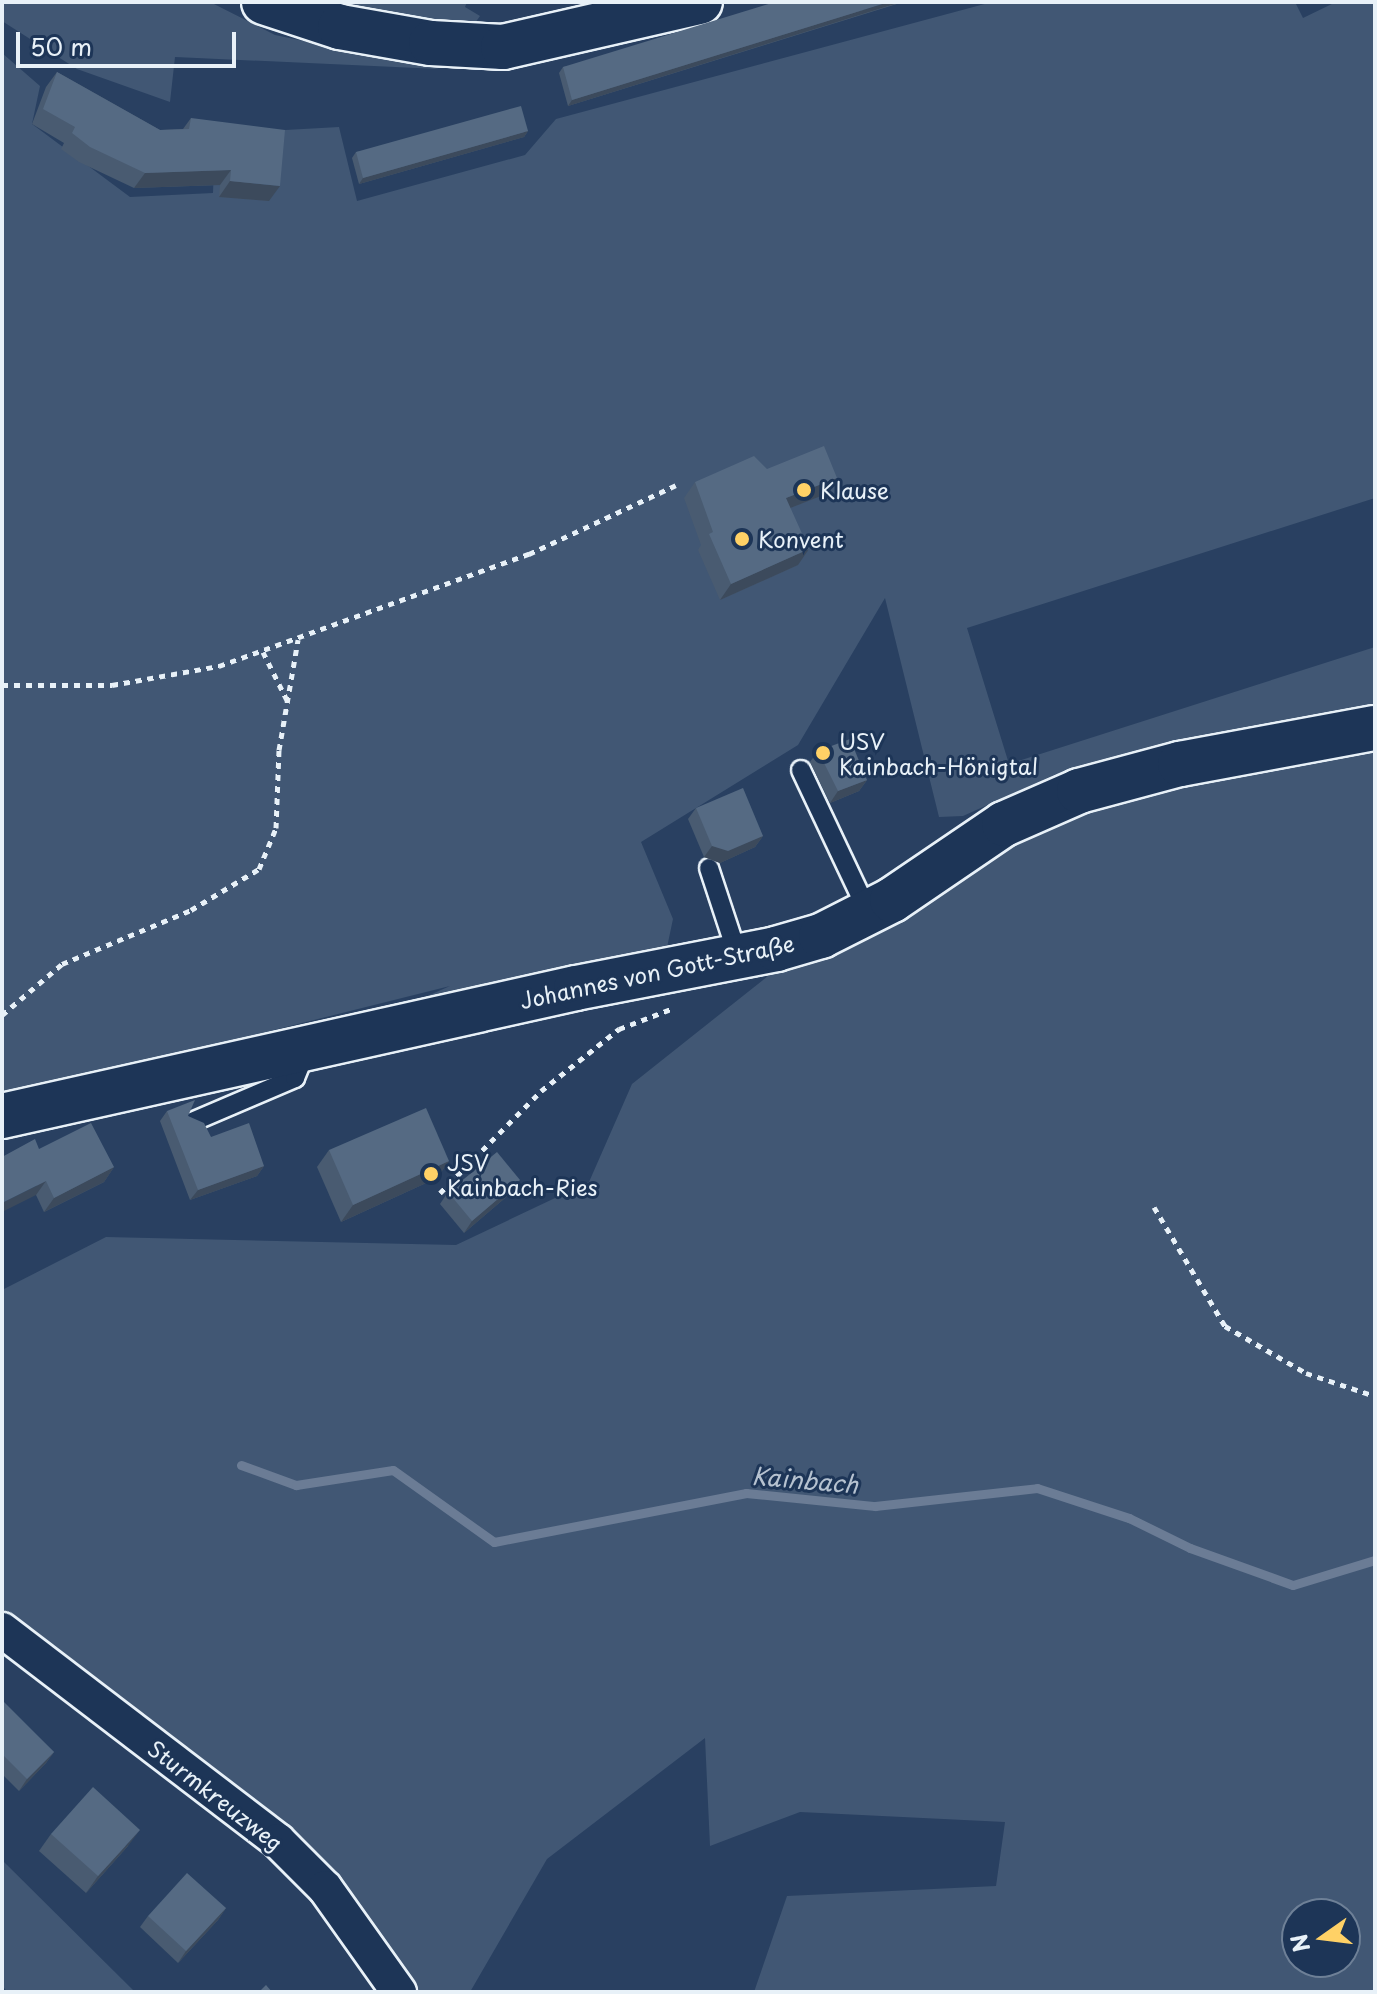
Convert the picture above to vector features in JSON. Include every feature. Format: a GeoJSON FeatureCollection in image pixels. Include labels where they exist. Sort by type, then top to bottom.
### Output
{"type":"FeatureCollection","features":[{"type":"Feature","properties":{"kind":"street"},"geometry":{"type":"LineString","coordinates":[[264,2],[340,27],[431,43],[503,47],[700,2]]}},
{"type":"Feature","properties":{"kind":"street","name":"Johannes von Gott-Straße"},"geometry":{"type":"LineString","coordinates":[[2,1116],[309,1046],[821,936],[868,912],[1004,824],[1079,791],[1180,764],[1375,728]]}},
{"type":"Feature","properties":{"kind":"street","name":"Sturmkreuzweg"},"geometry":{"type":"LineString","coordinates":[[8,1642],[278,1841],[325,1888],[399,1992]]}},
{"type":"Feature","properties":{"kind":"lane"},"geometry":{"type":"LineString","coordinates":[[801,770],[868,912]]}},
{"type":"Feature","properties":{"kind":"lane"},"geometry":{"type":"LineString","coordinates":[[709,868],[738,956]]}},
{"type":"Feature","properties":{"kind":"lane"},"geometry":{"type":"LineString","coordinates":[[192,1122],[295,1078],[309,1046]]}},
{"type":"Feature","properties":{"kind":"path"},"geometry":{"type":"LineString","coordinates":[[2,685],[112,685],[219,666],[529,554],[676,485]]}},
{"type":"Feature","properties":{"kind":"path"},"geometry":{"type":"LineString","coordinates":[[2,1015],[62,964],[191,910],[259,869],[276,828],[287,701],[298,640]]}},
{"type":"Feature","properties":{"kind":"path"},"geometry":{"type":"LineString","coordinates":[[263,652],[287,701]]}},
{"type":"Feature","properties":{"kind":"path"},"geometry":{"type":"LineString","coordinates":[[440,1193],[541,1091],[619,1029],[684,1004]]}},
{"type":"Feature","properties":{"kind":"path"},"geometry":{"type":"LineString","coordinates":[[1154,1207],[1225,1326],[1306,1373],[1375,1396]]}},
{"type":"Feature","properties":{"kind":"shaded area"},"geometry":{"type":"Polygon","coordinates":[[[2,2],[210,2],[275,35],[439,69],[175,57],[170,102],[77,69],[2,21],[2,2]]]}},
{"type":"Feature","properties":{"kind":"shaded area"},"geometry":{"type":"Polygon","coordinates":[[[324,2],[467,2],[465,7],[480,16],[470,30],[324,2]]]}},
{"type":"Feature","properties":{"kind":"shaded area"},"geometry":{"type":"Polygon","coordinates":[[[992,2],[1295,2],[1303,18],[1336,2],[1375,2],[1375,498],[967,628],[1009,764],[1375,647],[1375,711],[1056,774],[963,816],[939,817],[885,598],[798,745],[641,842],[673,919],[662,971],[321,1043],[450,986],[2,1098],[2,53],[40,86],[32,124],[130,197],[213,193],[215,134],[339,127],[357,201],[525,155],[556,119],[992,2]]]}},
{"type":"Feature","properties":{"kind":"shaded area"},"geometry":{"type":"Polygon","coordinates":[[[1375,751],[1375,1992],[754,1992],[787,1896],[996,1886],[1005,1822],[800,1812],[710,1846],[705,1738],[547,1859],[470,1992],[399,1992],[325,1888],[2,1630],[2,1290],[106,1237],[456,1245],[589,1182],[632,1084],[773,972],[1009,834],[1226,770],[1375,751]]]}},
{"type":"Feature","properties":{"kind":"shaded area"},"geometry":{"type":"Polygon","coordinates":[[[2,1860],[135,1992],[7,1992],[2,1985],[2,1860]]]}},
{"type":"Feature","properties":{"kind":"building"},"geometry":{"type":"Polygon","coordinates":[[[775,2],[889,2],[572,100],[563,67],[775,2]]]}},
{"type":"Feature","properties":{"kind":"building"},"geometry":{"type":"Polygon","coordinates":[[[57,72],[160,130],[189,129],[191,118],[285,130],[280,186],[230,181],[231,170],[145,173],[90,147],[72,133],[75,127],[43,109],[57,72]]]}},
{"type":"Feature","properties":{"kind":"building"},"geometry":{"type":"Polygon","coordinates":[[[521,106],[528,131],[363,178],[356,152],[521,106]]]}},
{"type":"Feature","properties":{"kind":"building"},"geometry":{"type":"Polygon","coordinates":[[[824,446],[837,478],[786,498],[809,549],[731,584],[709,534],[713,532],[695,482],[754,456],[767,469],[824,446]]]}},
{"type":"Feature","properties":{"kind":"building"},"geometry":{"type":"Polygon","coordinates":[[[850,739],[867,780],[838,791],[818,751],[850,739]]]}},
{"type":"Feature","properties":{"kind":"building"},"geometry":{"type":"Polygon","coordinates":[[[743,788],[763,836],[728,851],[712,846],[696,808],[743,788]]]}},
{"type":"Feature","properties":{"kind":"building"},"geometry":{"type":"Polygon","coordinates":[[[195,1100],[188,1116],[204,1123],[211,1137],[249,1123],[264,1166],[198,1190],[167,1111],[195,1100]]]}},
{"type":"Feature","properties":{"kind":"building"},"geometry":{"type":"Polygon","coordinates":[[[426,1108],[449,1161],[353,1205],[329,1150],[426,1108]]]}},
{"type":"Feature","properties":{"kind":"building"},"geometry":{"type":"Polygon","coordinates":[[[91,1123],[114,1167],[54,1198],[46,1181],[2,1203],[2,1157],[35,1139],[39,1149],[91,1123]]]}},
{"type":"Feature","properties":{"kind":"building"},"geometry":{"type":"Polygon","coordinates":[[[497,1152],[520,1180],[472,1221],[448,1192],[497,1152]]]}},
{"type":"Feature","properties":{"kind":"building"},"geometry":{"type":"Polygon","coordinates":[[[3,1701],[54,1752],[27,1779],[2,1754],[3,1701]]]}},
{"type":"Feature","properties":{"kind":"building"},"geometry":{"type":"Polygon","coordinates":[[[93,1787],[140,1830],[98,1876],[51,1834],[93,1787]]]}},
{"type":"Feature","properties":{"kind":"building"},"geometry":{"type":"Polygon","coordinates":[[[187,1873],[226,1908],[186,1951],[148,1916],[187,1873]]]}},
{"type":"Feature","properties":{"kind":"building"},"geometry":{"type":"Polygon","coordinates":[[[266,1985],[272,1992],[259,1992],[266,1985]]]}},
{"type":"Feature","properties":{"kind":"waterway","name":"Kainbach"},"geometry":{"type":"LineString","coordinates":[[241,1465],[296,1485],[393,1470],[494,1542],[746,1493],[875,1506],[1037,1488],[1129,1518],[1190,1548],[1293,1585],[1375,1560]]}},
{"type":"Feature","properties":{"kind":"place","name":"Klause"},"geometry":{"type":"Point","coordinates":[804,490]}},
{"type":"Feature","properties":{"kind":"place","name":"Konvent"},"geometry":{"type":"Point","coordinates":[742,539]}},
{"type":"Feature","properties":{"kind":"place","name":"USV Kainbach-Hönigtal"},"geometry":{"type":"Point","coordinates":[823,753]}},
{"type":"Feature","properties":{"kind":"place","name":"JSV Kainbach-Ries"},"geometry":{"type":"Point","coordinates":[431,1174]}}]}
